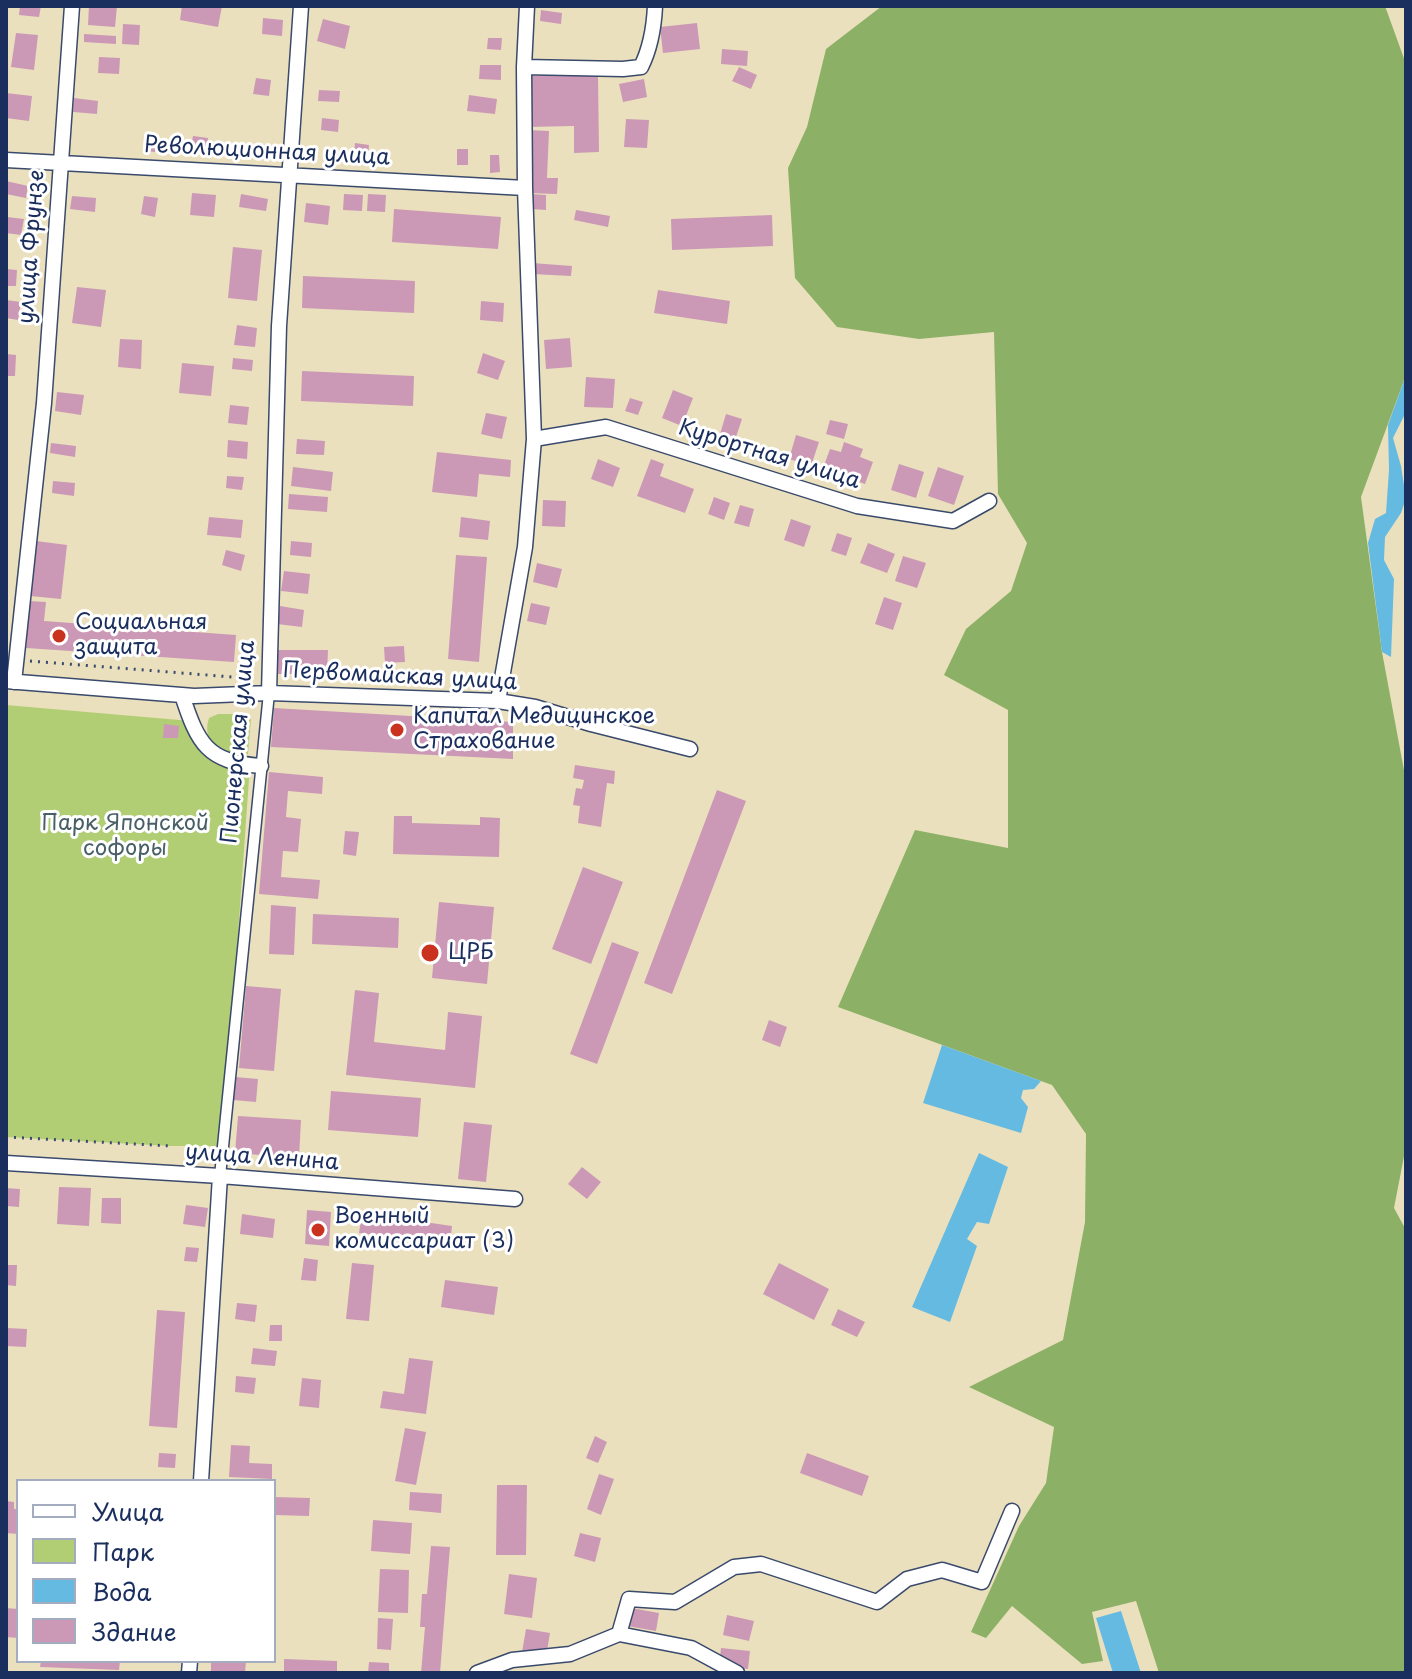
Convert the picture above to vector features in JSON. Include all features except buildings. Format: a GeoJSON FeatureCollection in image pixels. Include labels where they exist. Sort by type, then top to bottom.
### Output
{"type":"FeatureCollection","features":[{"type":"Feature","properties":{"kind":"street","name":"улица Фрунзе"},"geometry":{"type":"LineString","coordinates":[[10,682],[16,661],[44,403],[72,6]]}},
{"type":"Feature","properties":{"kind":"street","name":"Пионерская улица"},"geometry":{"type":"LineString","coordinates":[[201,1479],[220,1176],[269,693],[279,326],[301,6]]}},
{"type":"Feature","properties":{"kind":"street"},"geometry":{"type":"LineString","coordinates":[[498,701],[525,547],[534,439],[525,188],[527,6]]}},
{"type":"Feature","properties":{"kind":"street"},"geometry":{"type":"LineString","coordinates":[[524,67],[641,67],[654,27],[655,6]]}},
{"type":"Feature","properties":{"kind":"street","name":"Революционная улица"},"geometry":{"type":"LineString","coordinates":[[6,160],[525,188]]}},
{"type":"Feature","properties":{"kind":"street","name":"Курортная улица"},"geometry":{"type":"LineString","coordinates":[[534,439],[606,427],[857,506],[953,521],[989,501]]}},
{"type":"Feature","properties":{"kind":"street","name":"Первомайская улица"},"geometry":{"type":"LineString","coordinates":[[10,682],[182,695],[269,693],[498,701],[535,707],[690,749]]}},
{"type":"Feature","properties":{"kind":"street"},"geometry":{"type":"LineString","coordinates":[[182,695],[191,721],[209,750],[237,764],[261,766]]}},
{"type":"Feature","properties":{"kind":"street","name":"улица Ленина"},"geometry":{"type":"LineString","coordinates":[[6,1163],[515,1199]]}},
{"type":"Feature","properties":{"kind":"street"},"geometry":{"type":"LineString","coordinates":[[619,1634],[629,1599],[675,1602],[734,1567],[761,1564],[877,1602],[907,1579],[942,1570],[982,1582],[1012,1511]]}},
{"type":"Feature","properties":{"kind":"street"},"geometry":{"type":"LineString","coordinates":[[477,1673],[512,1660],[570,1654],[619,1634],[691,1648],[737,1673]]}},
{"type":"Feature","properties":{"kind":"path"},"geometry":{"type":"LineString","coordinates":[[16,661],[245,678]]}},
{"type":"Feature","properties":{"kind":"path"},"geometry":{"type":"LineString","coordinates":[[6,1137],[171,1146]]}},
{"type":"Feature","properties":{"kind":"green space"},"geometry":{"type":"Polygon","coordinates":[[[882,6],[1385,6],[1406,64],[1406,375],[1361,497],[1382,652],[1406,781],[1406,1146],[1394,1208],[1406,1230],[1406,1673],[1159,1673],[1136,1601],[1092,1612],[1103,1661],[1082,1664],[1012,1606],[986,1638],[971,1632],[1019,1526],[1046,1483],[1054,1427],[969,1387],[1063,1340],[1085,1222],[1086,1134],[1052,1085],[838,1007],[915,830],[1008,848],[1008,710],[944,675],[966,629],[1011,591],[1027,543],[998,494],[994,332],[919,339],[837,327],[795,278],[788,168],[807,127],[826,49],[882,6]]]}},
{"type":"Feature","properties":{"kind":"green space","name":"Парк Японской софоры"},"geometry":{"type":"Polygon","coordinates":[[[6,705],[191,721],[200,738],[250,765],[223,1146],[6,1137],[6,705]]]}},
{"type":"Feature","properties":{"kind":"green space"},"geometry":{"type":"Polygon","coordinates":[[[218,714],[251,719],[248,754],[231,754],[212,742],[207,727],[209,718],[218,714]]]}},
{"type":"Feature","properties":{"kind":"water"},"geometry":{"type":"Polygon","coordinates":[[[1406,375],[1406,412],[1393,438],[1406,498],[1401,513],[1385,537],[1384,560],[1394,579],[1391,657],[1382,652],[1368,543],[1375,519],[1386,513],[1388,425],[1406,375]]]}},
{"type":"Feature","properties":{"kind":"water"},"geometry":{"type":"Polygon","coordinates":[[[942,1045],[1041,1081],[1034,1089],[1023,1090],[1021,1098],[1028,1107],[1021,1133],[923,1103],[942,1045]]]}},
{"type":"Feature","properties":{"kind":"water"},"geometry":{"type":"Polygon","coordinates":[[[979,1153],[1008,1167],[989,1224],[977,1222],[967,1239],[977,1246],[950,1322],[912,1307],[979,1153]]]}},
{"type":"Feature","properties":{"kind":"water"},"geometry":{"type":"Polygon","coordinates":[[[1121,1611],[1141,1673],[1113,1673],[1096,1618],[1121,1611]]]}},
{"type":"Feature","properties":{"kind":"place","name":"Социальная защита"},"geometry":{"type":"Point","coordinates":[59,636]}},
{"type":"Feature","properties":{"kind":"place","name":"Капитал Медицинское Страхование"},"geometry":{"type":"Point","coordinates":[397,730]}},
{"type":"Feature","properties":{"kind":"place","name":"ЦРБ"},"geometry":{"type":"Point","coordinates":[430,953]}},
{"type":"Feature","properties":{"kind":"place","name":"Военный комиссариат (3)"},"geometry":{"type":"Point","coordinates":[318,1230]}}]}
